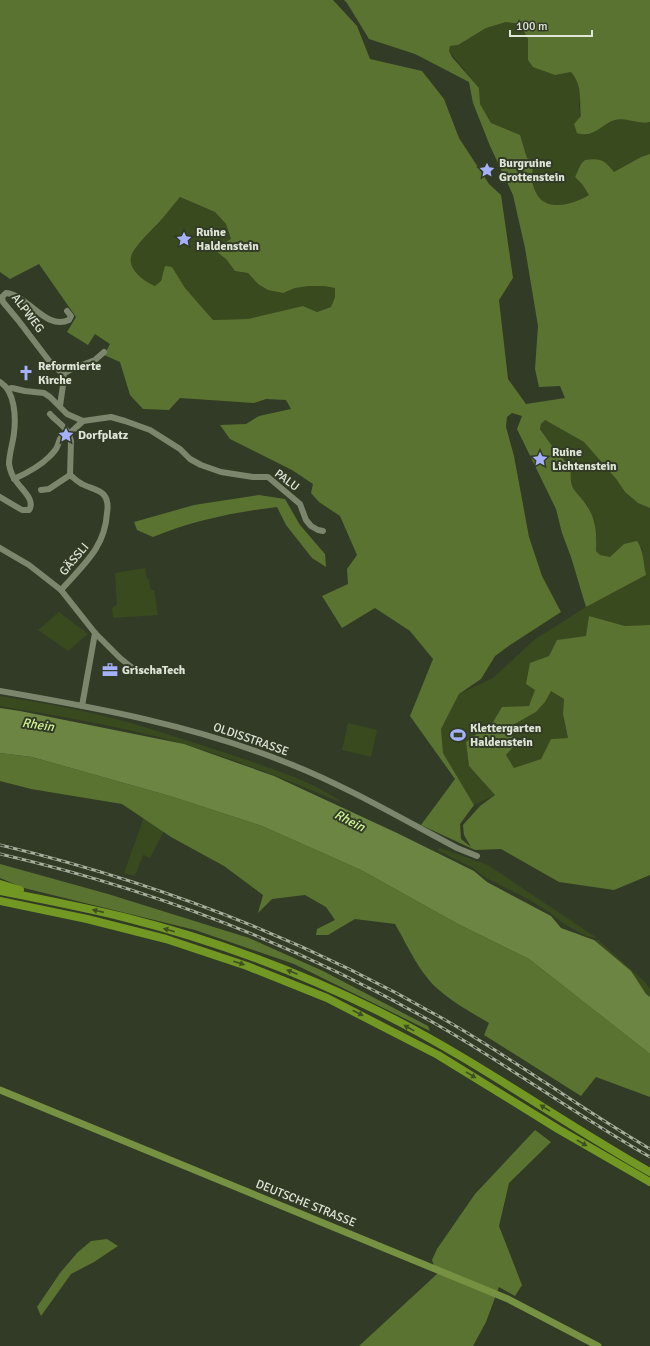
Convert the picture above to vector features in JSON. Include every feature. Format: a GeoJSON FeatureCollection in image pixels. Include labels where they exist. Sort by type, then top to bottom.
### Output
{"type":"FeatureCollection","features":[{"type":"Feature","properties":{"kind":"highway"},"geometry":{"type":"LineString","coordinates":[[0,884],[73,905]]}},
{"type":"Feature","properties":{"kind":"highway"},"geometry":{"type":"LineString","coordinates":[[0,891],[73,905],[124,917],[208,941],[282,968],[331,989],[380,1012],[443,1046],[650,1172]]}},
{"type":"Feature","properties":{"kind":"highway"},"geometry":{"type":"LineString","coordinates":[[0,902],[87,919],[138,931],[267,973],[327,998],[438,1055],[558,1129],[650,1182]]}},
{"type":"Feature","properties":{"kind":"highway"},"geometry":{"type":"LineString","coordinates":[[0,907],[87,919]]}},
{"type":"Feature","properties":{"kind":"main road","name":"DEUTSCHE STRASSE"},"geometry":{"type":"LineString","coordinates":[[0,1090],[502,1296],[598,1346]]}},
{"type":"Feature","properties":{"kind":"street","name":"ALPWEG"},"geometry":{"type":"LineString","coordinates":[[63,374],[50,362],[3,302],[2,297],[6,293],[16,297],[52,321],[62,322],[70,320],[71,316],[67,311]]}},
{"type":"Feature","properties":{"kind":"street"},"geometry":{"type":"LineString","coordinates":[[60,406],[64,378],[63,374],[72,368],[95,360],[104,352]]}},
{"type":"Feature","properties":{"kind":"street"},"geometry":{"type":"LineString","coordinates":[[0,382],[8,389],[14,411],[14,433],[9,460],[10,469],[14,479],[31,501],[32,505],[28,511],[22,510],[0,497]]}},
{"type":"Feature","properties":{"kind":"street"},"geometry":{"type":"LineString","coordinates":[[8,389],[12,388],[44,393],[67,414],[83,421],[69,434],[61,436],[58,440],[57,447],[41,464],[32,471],[14,479]]}},
{"type":"Feature","properties":{"kind":"street"},"geometry":{"type":"LineString","coordinates":[[41,490],[49,489],[70,475],[71,441],[69,434],[66,429],[50,414]]}},
{"type":"Feature","properties":{"kind":"street","name":"PALU"},"geometry":{"type":"LineString","coordinates":[[83,421],[111,417],[129,422],[150,430],[180,449],[190,459],[201,465],[221,472],[253,477],[268,477],[300,504],[306,520],[311,526],[318,530],[324,531]]}},
{"type":"Feature","properties":{"kind":"street","name":"GÄSSLI"},"geometry":{"type":"LineString","coordinates":[[61,590],[97,550],[102,539],[108,508],[103,494],[83,485],[70,475]]}},
{"type":"Feature","properties":{"kind":"street"},"geometry":{"type":"LineString","coordinates":[[0,548],[29,566],[61,590],[95,633],[120,658],[135,670]]}},
{"type":"Feature","properties":{"kind":"street"},"geometry":{"type":"LineString","coordinates":[[82,706],[95,633]]}},
{"type":"Feature","properties":{"kind":"street","name":"OLDISSTRASSE"},"geometry":{"type":"LineString","coordinates":[[0,691],[131,715],[175,726],[235,744],[289,763],[340,786],[457,848],[477,856]]}},
{"type":"Feature","properties":{"kind":"shaded area"},"geometry":{"type":"Polygon","coordinates":[[[0,0],[333,0],[357,26],[370,59],[422,71],[444,99],[459,138],[489,184],[501,195],[513,278],[499,300],[508,379],[526,404],[565,398],[560,386],[539,387],[535,369],[538,326],[525,248],[513,195],[490,146],[473,103],[469,82],[415,54],[369,39],[344,0],[650,0],[650,122],[646,123],[619,119],[610,122],[593,133],[577,133],[574,124],[581,116],[580,93],[575,77],[571,72],[555,75],[533,67],[528,60],[528,39],[520,24],[506,22],[486,28],[458,45],[450,46],[449,51],[452,57],[479,88],[480,104],[491,123],[520,135],[527,158],[533,160],[532,178],[534,188],[538,196],[544,201],[550,204],[566,204],[589,195],[582,184],[575,177],[581,164],[585,160],[595,159],[605,162],[614,172],[641,157],[650,154],[650,508],[638,503],[625,492],[617,480],[584,442],[545,420],[541,424],[540,429],[571,468],[572,486],[590,511],[596,534],[596,551],[600,555],[610,557],[624,544],[637,541],[642,553],[646,575],[586,607],[562,533],[556,509],[517,429],[522,416],[512,413],[507,417],[506,427],[514,456],[529,537],[542,576],[561,612],[495,656],[481,679],[459,694],[441,729],[443,753],[474,805],[460,824],[461,839],[471,847],[464,835],[463,825],[480,806],[495,795],[469,766],[466,742],[493,722],[502,707],[529,706],[535,690],[526,684],[530,663],[549,656],[557,640],[586,636],[589,616],[625,626],[650,625],[650,875],[614,890],[559,882],[501,849],[475,850],[421,825],[455,779],[410,716],[433,659],[410,631],[375,608],[342,628],[322,596],[348,584],[347,569],[357,555],[340,516],[319,502],[311,493],[313,484],[292,470],[230,439],[220,425],[246,424],[259,416],[291,409],[286,400],[266,399],[254,403],[180,398],[169,410],[143,409],[130,395],[120,362],[104,355],[110,344],[95,334],[88,345],[67,332],[76,317],[39,264],[10,279],[0,272],[0,0]],[[180,197],[140,243],[131,257],[132,266],[135,271],[147,282],[155,286],[161,281],[165,266],[172,267],[185,288],[213,320],[248,319],[303,306],[317,312],[331,307],[335,297],[335,288],[309,286],[295,288],[283,293],[268,290],[258,284],[248,273],[235,271],[226,259],[217,252],[221,245],[231,239],[226,224],[215,212],[180,197]],[[551,691],[545,702],[536,712],[511,726],[514,746],[506,755],[514,768],[541,759],[551,739],[568,738],[563,714],[564,699],[551,691]]]}},
{"type":"Feature","properties":{"kind":"shaded area"},"geometry":{"type":"Polygon","coordinates":[[[506,22],[520,24],[528,39],[528,60],[555,75],[571,72],[576,77],[581,91],[579,105],[584,136],[608,123],[620,119],[641,123],[650,122],[650,154],[641,157],[614,172],[575,177],[582,184],[589,195],[574,202],[558,205],[550,204],[538,196],[533,185],[532,178],[533,160],[527,158],[520,135],[491,123],[480,104],[479,88],[449,51],[450,46],[458,45],[486,28],[506,22]]]}},
{"type":"Feature","properties":{"kind":"shaded area"},"geometry":{"type":"Polygon","coordinates":[[[180,197],[215,212],[226,224],[231,239],[221,245],[217,252],[226,259],[235,271],[248,273],[258,284],[268,290],[283,293],[295,288],[309,286],[335,288],[335,297],[331,307],[317,312],[303,306],[248,319],[213,320],[185,288],[172,267],[165,267],[161,281],[155,286],[147,282],[135,271],[132,266],[131,257],[140,243],[159,223],[180,197]]]}},
{"type":"Feature","properties":{"kind":"shaded area"},"geometry":{"type":"Polygon","coordinates":[[[545,420],[584,442],[617,480],[625,492],[638,503],[650,508],[650,625],[625,626],[589,616],[587,636],[558,640],[549,656],[530,663],[536,690],[529,706],[502,707],[493,722],[466,742],[469,766],[495,795],[474,805],[443,753],[441,729],[459,694],[493,678],[534,640],[586,607],[646,575],[643,565],[642,548],[624,544],[610,557],[600,555],[596,551],[597,538],[588,506],[574,491],[570,479],[571,468],[552,446],[540,428],[541,424],[545,420]]]}},
{"type":"Feature","properties":{"kind":"shaded area"},"geometry":{"type":"Polygon","coordinates":[[[259,495],[285,499],[300,525],[325,554],[326,567],[312,558],[286,525],[277,507],[214,518],[183,526],[153,537],[137,530],[134,522],[194,505],[259,495]]]}},
{"type":"Feature","properties":{"kind":"shaded area"},"geometry":{"type":"Polygon","coordinates":[[[145,568],[151,590],[154,590],[158,615],[113,618],[112,608],[117,604],[115,573],[145,568]]]}},
{"type":"Feature","properties":{"kind":"shaded area"},"geometry":{"type":"Polygon","coordinates":[[[59,612],[88,634],[68,651],[38,630],[59,612]]]}},
{"type":"Feature","properties":{"kind":"shaded area"},"geometry":{"type":"Polygon","coordinates":[[[551,690],[564,699],[563,714],[568,738],[551,739],[541,759],[514,768],[506,755],[514,746],[511,726],[536,712],[545,702],[551,690]]]}},
{"type":"Feature","properties":{"kind":"shaded area"},"geometry":{"type":"Polygon","coordinates":[[[0,696],[50,704],[99,715],[176,737],[250,761],[299,779],[322,790],[344,804],[252,767],[206,751],[158,737],[60,716],[0,706],[0,696]]]}},
{"type":"Feature","properties":{"kind":"shaded area"},"geometry":{"type":"Polygon","coordinates":[[[348,723],[377,730],[371,757],[342,750],[348,723]]]}},
{"type":"Feature","properties":{"kind":"shaded area"},"geometry":{"type":"Polygon","coordinates":[[[0,753],[32,757],[170,796],[262,826],[361,870],[458,924],[529,959],[650,1054],[650,1097],[596,1077],[581,1096],[484,1035],[489,1023],[463,1008],[432,983],[409,950],[395,924],[355,919],[328,935],[316,935],[317,929],[335,920],[326,907],[305,895],[272,899],[258,913],[263,895],[224,866],[171,837],[122,804],[31,789],[0,781],[0,753]]]}},
{"type":"Feature","properties":{"kind":"shaded area"},"geometry":{"type":"Polygon","coordinates":[[[144,817],[166,827],[150,858],[143,855],[135,876],[124,873],[144,817]]]}},
{"type":"Feature","properties":{"kind":"shaded area"},"geometry":{"type":"Polygon","coordinates":[[[440,848],[488,865],[597,938],[586,936],[564,924],[549,912],[526,898],[486,878],[473,868],[437,850],[440,848]]]}},
{"type":"Feature","properties":{"kind":"shaded area"},"geometry":{"type":"Polygon","coordinates":[[[0,864],[108,894],[249,938],[323,971],[428,1026],[430,1031],[294,964],[195,930],[24,888],[0,878],[0,864]]]}},
{"type":"Feature","properties":{"kind":"shaded area"},"geometry":{"type":"Polygon","coordinates":[[[594,940],[598,940],[644,981],[650,989],[650,997],[646,994],[630,971],[594,940]]]}},
{"type":"Feature","properties":{"kind":"shaded area"},"geometry":{"type":"Polygon","coordinates":[[[535,1130],[551,1142],[509,1183],[499,1226],[522,1285],[515,1296],[499,1287],[486,1322],[473,1346],[359,1346],[437,1274],[432,1260],[437,1249],[475,1194],[535,1130]]]}},
{"type":"Feature","properties":{"kind":"shaded area"},"geometry":{"type":"Polygon","coordinates":[[[107,1239],[118,1246],[94,1262],[71,1274],[41,1316],[37,1307],[60,1273],[77,1253],[91,1241],[107,1239]]]}},
{"type":"Feature","properties":{"kind":"water","name":"Rhein"},"geometry":{"type":"Polygon","coordinates":[[[0,708],[184,744],[274,776],[397,833],[474,871],[487,882],[551,916],[561,928],[594,940],[631,971],[646,994],[650,997],[650,1054],[529,959],[458,924],[361,870],[262,826],[170,796],[32,757],[0,753],[0,708]]]}},
{"type":"Feature","properties":{"kind":"railway"},"geometry":{"type":"LineString","coordinates":[[0,845],[116,877],[173,896],[286,940],[340,965],[394,992],[473,1036],[624,1134],[650,1149]]}},
{"type":"Feature","properties":{"kind":"railway"},"geometry":{"type":"LineString","coordinates":[[0,854],[113,884],[169,903],[223,923],[331,969],[434,1023],[650,1157]]}},
{"type":"Feature","properties":{"kind":"place","name":"Burgruine Grottenstein"},"geometry":{"type":"Point","coordinates":[487,170]}},
{"type":"Feature","properties":{"kind":"place","name":"Ruine Haldenstein"},"geometry":{"type":"Point","coordinates":[184,239]}},
{"type":"Feature","properties":{"kind":"place","name":"Reformierte Kirche"},"geometry":{"type":"Point","coordinates":[26,373]}},
{"type":"Feature","properties":{"kind":"place","name":"Dorfplatz"},"geometry":{"type":"Point","coordinates":[66,435]}},
{"type":"Feature","properties":{"kind":"place","name":"Ruine Lichtenstein"},"geometry":{"type":"Point","coordinates":[540,459]}},
{"type":"Feature","properties":{"kind":"place","name":"GrischaTech"},"geometry":{"type":"Point","coordinates":[110,670]}},
{"type":"Feature","properties":{"kind":"place","name":"Klettergarten Haldenstein"},"geometry":{"type":"Point","coordinates":[458,735]}}]}
